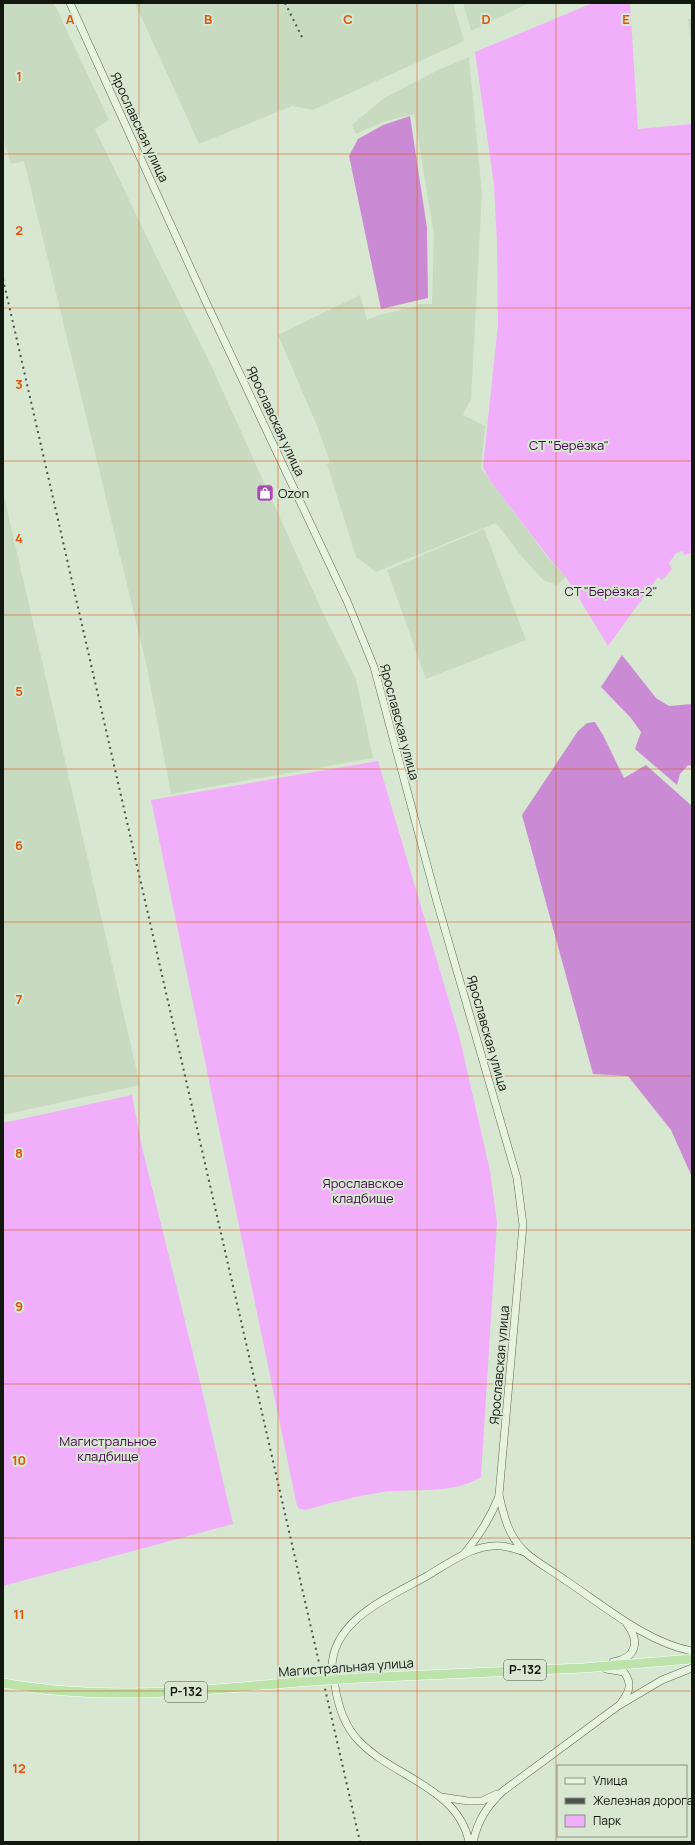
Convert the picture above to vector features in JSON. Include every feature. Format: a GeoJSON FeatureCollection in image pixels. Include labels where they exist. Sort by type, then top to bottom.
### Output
{"type":"FeatureCollection","features":[{"type":"Feature","properties":{"kind":"highway","name":"Магистральная улица"},"geometry":{"type":"LineString","coordinates":[[3,1683],[75,1692],[136,1693],[204,1691],[297,1682],[583,1668],[692,1659]]}},
{"type":"Feature","properties":{"kind":"main road","name":"Ярославская улица"},"geometry":{"type":"LineString","coordinates":[[70,3],[206,302],[347,601],[374,667],[437,902],[517,1178],[523,1225],[500,1495]]}},
{"type":"Feature","properties":{"kind":"main road"},"geometry":{"type":"LineString","coordinates":[[500,1495],[504,1519],[510,1533],[525,1552],[624,1620],[657,1639],[681,1649],[692,1651]]}},
{"type":"Feature","properties":{"kind":"main road"},"geometry":{"type":"LineString","coordinates":[[464,1554],[482,1533],[500,1495]]}},
{"type":"Feature","properties":{"kind":"main road"},"geometry":{"type":"LineString","coordinates":[[469,1842],[467,1834],[456,1812],[441,1797],[369,1751],[358,1740],[347,1725],[338,1703],[332,1668],[335,1650],[343,1633],[353,1621],[372,1608],[464,1554],[488,1547],[502,1546],[525,1552]]}},
{"type":"Feature","properties":{"kind":"main road"},"geometry":{"type":"LineString","coordinates":[[583,1668],[620,1661],[627,1658],[635,1646],[634,1636],[624,1620]]}},
{"type":"Feature","properties":{"kind":"main road"},"geometry":{"type":"LineString","coordinates":[[583,1668],[613,1669],[624,1672],[628,1678],[630,1686],[628,1694],[618,1706]]}},
{"type":"Feature","properties":{"kind":"main road"},"geometry":{"type":"LineString","coordinates":[[473,1842],[476,1830],[488,1805],[503,1791],[618,1706],[662,1680],[692,1668]]}},
{"type":"Feature","properties":{"kind":"main road"},"geometry":{"type":"LineString","coordinates":[[441,1797],[468,1801],[482,1801],[503,1791]]}},
{"type":"Feature","properties":{"kind":"shaded area"},"geometry":{"type":"Polygon","coordinates":[[[3,3],[54,3],[109,120],[95,129],[156,256],[211,365],[323,613],[356,679],[373,758],[171,794],[146,663],[24,161],[11,164],[3,138],[3,3]]]}},
{"type":"Feature","properties":{"kind":"shaded area"},"geometry":{"type":"Polygon","coordinates":[[[135,3],[453,3],[464,41],[313,110],[292,106],[199,144],[135,3]]]}},
{"type":"Feature","properties":{"kind":"shaded area"},"geometry":{"type":"Polygon","coordinates":[[[463,3],[529,3],[471,31],[463,3]]]}},
{"type":"Feature","properties":{"kind":"shaded area"},"geometry":{"type":"Polygon","coordinates":[[[688,19],[692,19],[692,52],[688,19]]]}},
{"type":"Feature","properties":{"kind":"shaded area"},"geometry":{"type":"Polygon","coordinates":[[[469,57],[482,194],[471,399],[463,415],[485,426],[481,468],[548,558],[566,577],[557,585],[543,580],[523,558],[496,523],[376,572],[356,557],[327,464],[330,462],[317,426],[278,335],[360,295],[367,320],[379,315],[418,306],[418,304],[432,304],[434,235],[414,114],[383,122],[356,134],[352,125],[384,98],[438,70],[469,57]]]}},
{"type":"Feature","properties":{"kind":"shaded area"},"geometry":{"type":"Polygon","coordinates":[[[410,116],[427,228],[428,298],[381,309],[349,156],[358,139],[383,125],[410,116]]]}},
{"type":"Feature","properties":{"kind":"shaded area"},"geometry":{"type":"Polygon","coordinates":[[[3,492],[140,1085],[3,1115],[3,492]]]}},
{"type":"Feature","properties":{"kind":"shaded area"},"geometry":{"type":"Polygon","coordinates":[[[484,529],[526,640],[426,679],[387,570],[484,529]]]}},
{"type":"Feature","properties":{"kind":"shaded area"},"geometry":{"type":"Polygon","coordinates":[[[622,655],[656,698],[669,706],[692,704],[692,766],[688,765],[680,774],[677,785],[635,749],[641,732],[631,718],[601,687],[622,655]]]}},
{"type":"Feature","properties":{"kind":"shaded area"},"geometry":{"type":"Polygon","coordinates":[[[595,722],[624,778],[646,765],[692,806],[692,1177],[671,1130],[628,1076],[593,1074],[522,815],[578,731],[587,723],[595,722]]]}},
{"type":"Feature","properties":{"kind":"green space","name":"СТ \"Берёзка\""},"geometry":{"type":"Polygon","coordinates":[[[593,3],[630,3],[638,129],[692,124],[692,549],[690,549],[691,553],[684,555],[683,551],[676,553],[669,563],[672,569],[662,580],[658,577],[608,646],[566,577],[549,558],[489,479],[483,467],[498,324],[497,244],[494,185],[475,52],[593,3]]]}},
{"type":"Feature","properties":{"kind":"green space","name":"Ярославское кладбище"},"geometry":{"type":"Polygon","coordinates":[[[378,761],[459,1035],[490,1171],[497,1222],[481,1477],[470,1483],[446,1489],[383,1492],[334,1502],[305,1510],[300,1509],[297,1506],[151,800],[378,761]]]}},
{"type":"Feature","properties":{"kind":"green space","name":"Магистральное кладбище"},"geometry":{"type":"Polygon","coordinates":[[[132,1095],[142,1147],[201,1386],[233,1524],[3,1586],[3,1123],[132,1095]]]}},
{"type":"Feature","properties":{"kind":"railway"},"geometry":{"type":"LineString","coordinates":[[285,3],[303,39]]}},
{"type":"Feature","properties":{"kind":"railway"},"geometry":{"type":"LineString","coordinates":[[3,279],[360,1842]]}},
{"type":"Feature","properties":{"kind":"place","name":"Ozon"},"geometry":{"type":"Point","coordinates":[265,493]}},
{"type":"Feature","properties":{"kind":"park label","name":"СТ \"Берёзка-2\""},"geometry":{"type":"Point","coordinates":[611,591]}}]}
